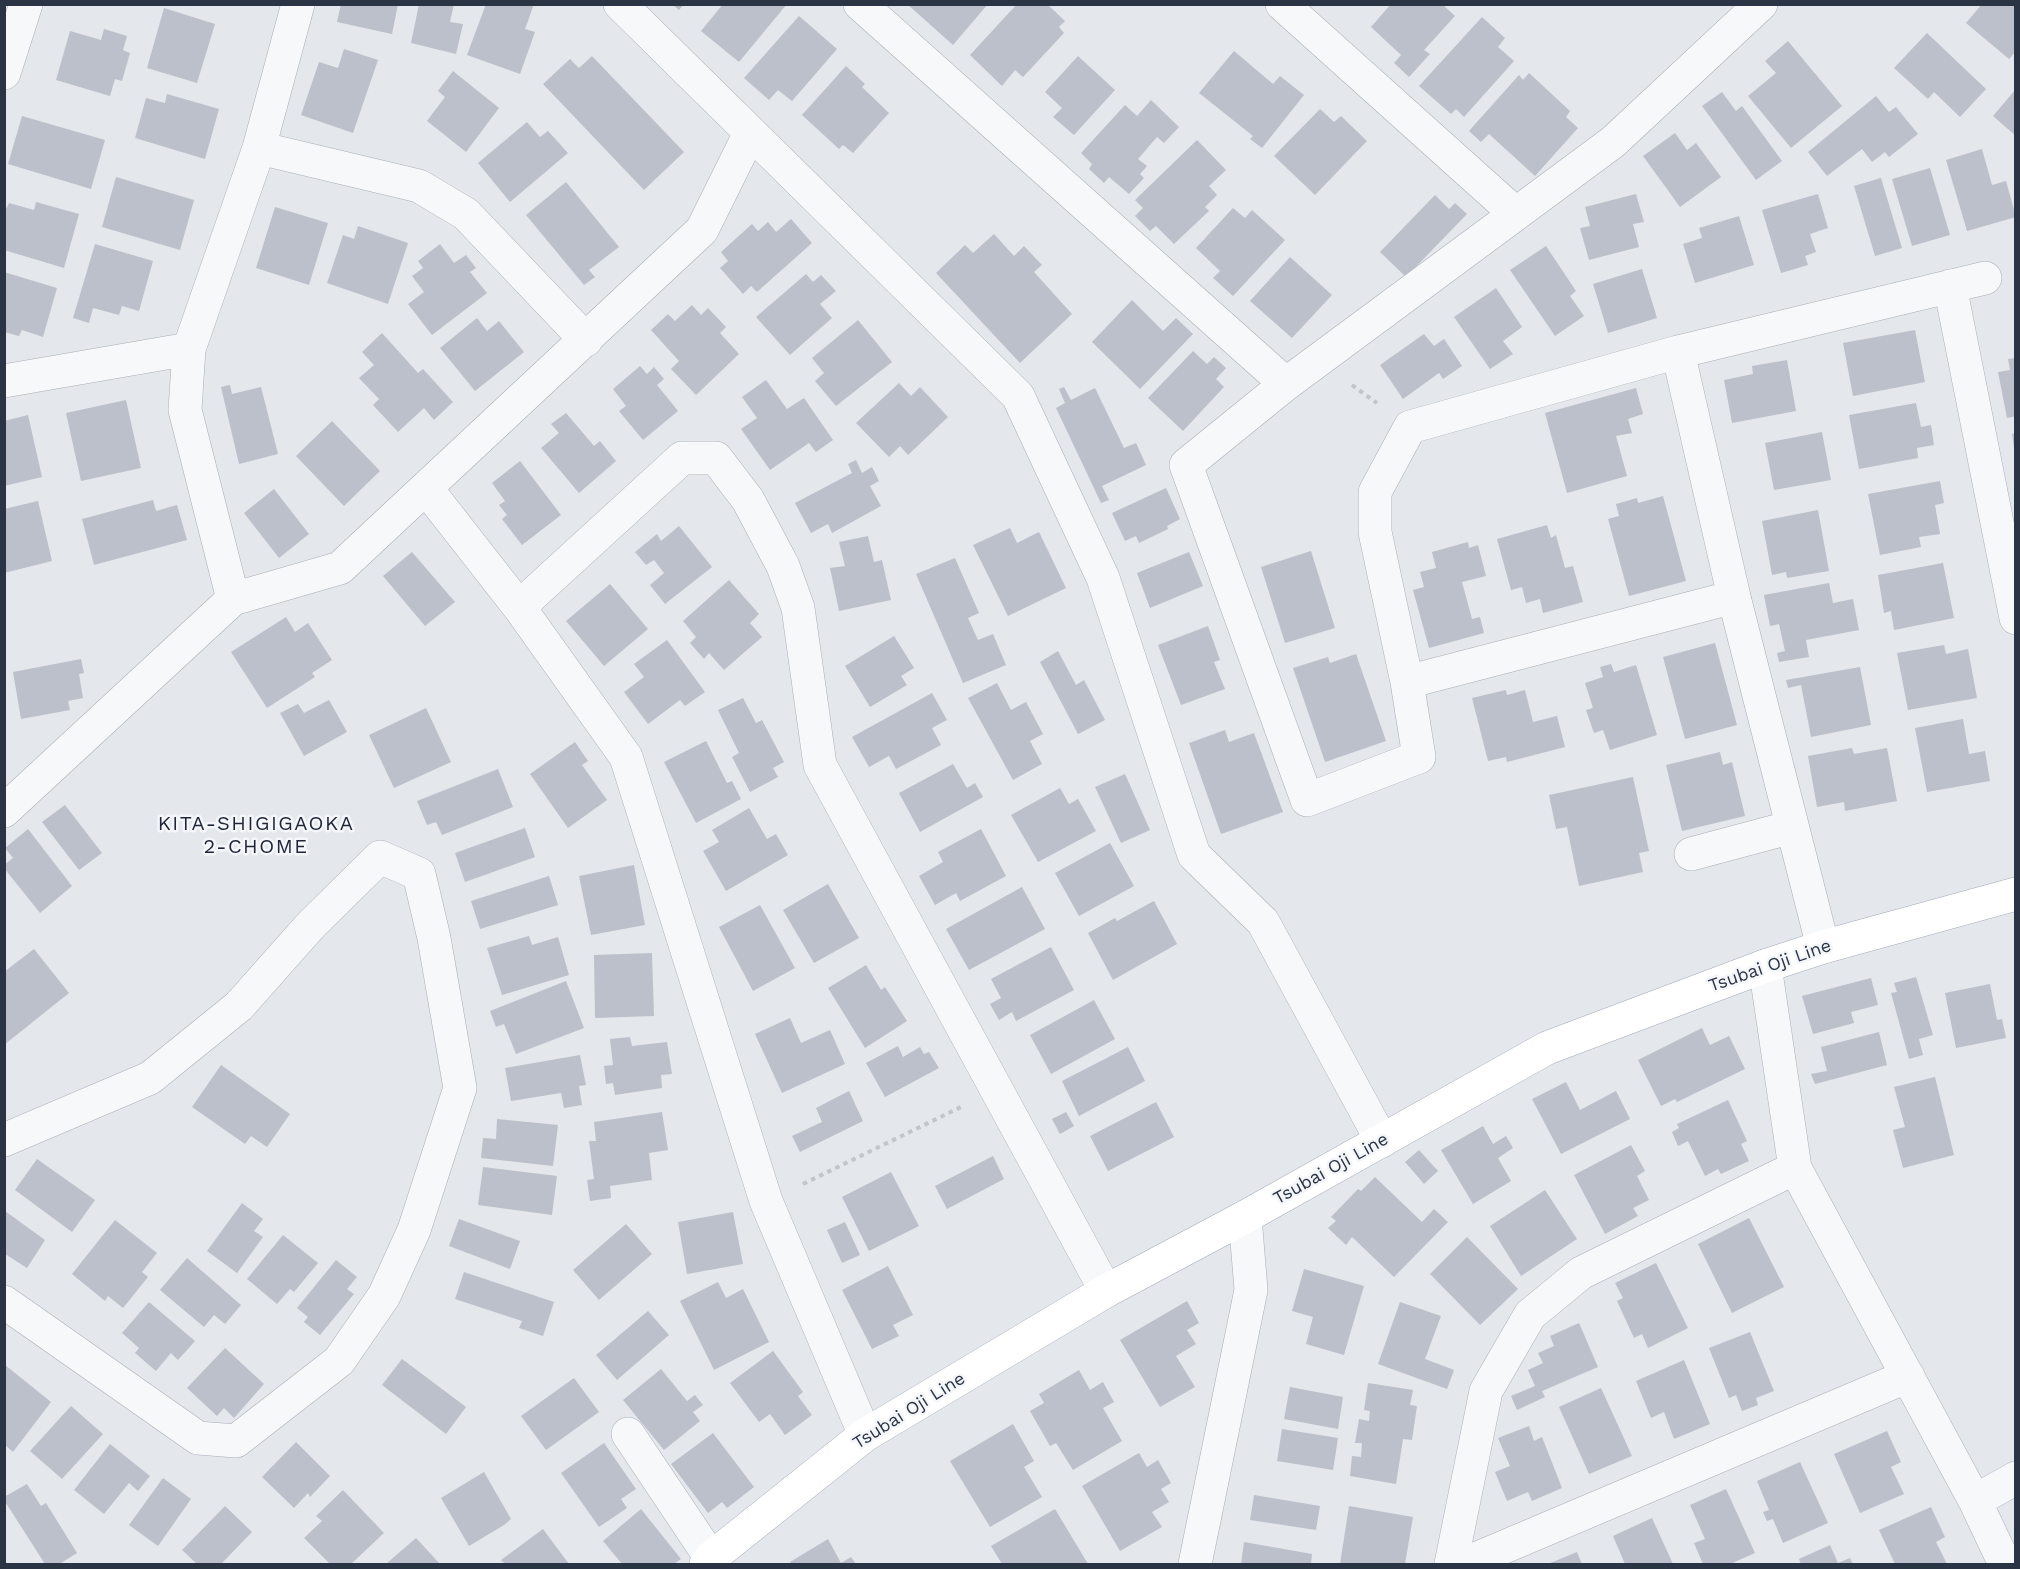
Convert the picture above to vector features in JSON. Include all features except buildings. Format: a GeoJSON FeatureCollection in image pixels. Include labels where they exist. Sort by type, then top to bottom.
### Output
{"type":"FeatureCollection","features":[{"type":"Feature","properties":{"kind":"main road","name":"Tsubai Oji Line"},"geometry":{"type":"LineString","coordinates":[[709,1561],[865,1436],[1106,1291],[1245,1217],[1547,1048],[1764,966],[1823,947],[2016,894]]}},
{"type":"Feature","properties":{"kind":"street"},"geometry":{"type":"LineString","coordinates":[[4,73],[26,4]]}},
{"type":"Feature","properties":{"kind":"street"},"geometry":{"type":"LineString","coordinates":[[233,599],[185,410],[189,349],[260,148],[298,4]]}},
{"type":"Feature","properties":{"kind":"street"},"geometry":{"type":"LineString","coordinates":[[620,4],[1018,396],[1102,578],[1194,855],[1263,922],[1382,1141]]}},
{"type":"Feature","properties":{"kind":"street"},"geometry":{"type":"LineString","coordinates":[[860,4],[1286,384]]}},
{"type":"Feature","properties":{"kind":"street"},"geometry":{"type":"LineString","coordinates":[[1282,4],[1516,214]]}},
{"type":"Feature","properties":{"kind":"street"},"geometry":{"type":"LineString","coordinates":[[1761,4],[1613,142],[1286,384],[1186,465],[1307,800],[1419,758],[1407,681],[1375,532],[1375,492],[1410,427],[1678,352],[1985,278]]}},
{"type":"Feature","properties":{"kind":"street"},"geometry":{"type":"LineString","coordinates":[[7,799],[233,599],[340,568],[702,230],[750,133]]}},
{"type":"Feature","properties":{"kind":"street"},"geometry":{"type":"LineString","coordinates":[[260,148],[419,186],[466,214],[586,340]]}},
{"type":"Feature","properties":{"kind":"street"},"geometry":{"type":"LineString","coordinates":[[1950,286],[2016,618]]}},
{"type":"Feature","properties":{"kind":"street"},"geometry":{"type":"LineString","coordinates":[[4,381],[189,349]]}},
{"type":"Feature","properties":{"kind":"street"},"geometry":{"type":"LineString","coordinates":[[1678,352],[1734,597],[1823,947]]}},
{"type":"Feature","properties":{"kind":"street"},"geometry":{"type":"LineString","coordinates":[[519,607],[682,458],[716,458],[748,500],[783,566],[795,598],[820,765],[1106,1291]]}},
{"type":"Feature","properties":{"kind":"street"},"geometry":{"type":"LineString","coordinates":[[426,488],[519,607],[626,758],[766,1201],[865,1436]]}},
{"type":"Feature","properties":{"kind":"street"},"geometry":{"type":"LineString","coordinates":[[1407,681],[1734,597]]}},
{"type":"Feature","properties":{"kind":"street"},"geometry":{"type":"LineString","coordinates":[[1691,854],[1792,827]]}},
{"type":"Feature","properties":{"kind":"street"},"geometry":{"type":"LineString","coordinates":[[4,1140],[150,1078],[239,1006],[310,926],[380,857],[419,874],[434,938],[460,1088],[414,1230],[384,1296],[339,1361],[236,1441],[198,1438],[4,1302]]}},
{"type":"Feature","properties":{"kind":"street"},"geometry":{"type":"LineString","coordinates":[[1764,966],[1796,1168],[1975,1501],[2005,1564]]}},
{"type":"Feature","properties":{"kind":"street"},"geometry":{"type":"LineString","coordinates":[[1451,1564],[1486,1391],[1530,1315],[1581,1273],[1796,1168]]}},
{"type":"Feature","properties":{"kind":"street"},"geometry":{"type":"LineString","coordinates":[[1195,1564],[1251,1290],[1245,1217]]}},
{"type":"Feature","properties":{"kind":"street"},"geometry":{"type":"LineString","coordinates":[[1464,1564],[1908,1376]]}},
{"type":"Feature","properties":{"kind":"street"},"geometry":{"type":"LineString","coordinates":[[628,1434],[709,1561]]}},
{"type":"Feature","properties":{"kind":"street"},"geometry":{"type":"LineString","coordinates":[[1975,1501],[2016,1478]]}},
{"type":"Feature","properties":{"kind":"path"},"geometry":{"type":"LineString","coordinates":[[1318,360],[1410,427]]}},
{"type":"Feature","properties":{"kind":"path"},"geometry":{"type":"LineString","coordinates":[[766,1201],[997,1090]]}},
{"type":"Feature","properties":{"kind":"district","name":"KITA-SHIGIGAOKA 2-CHOME"},"geometry":{"type":"Point","coordinates":[256,836]}}]}
